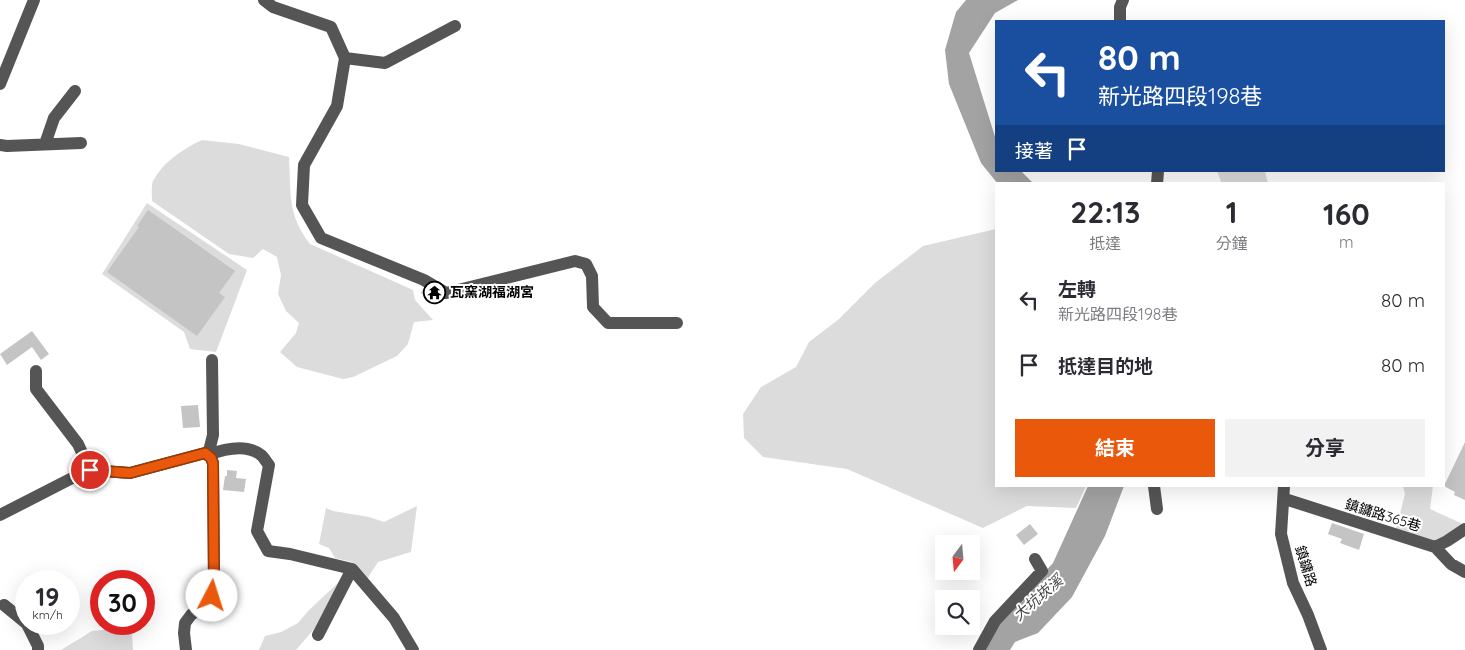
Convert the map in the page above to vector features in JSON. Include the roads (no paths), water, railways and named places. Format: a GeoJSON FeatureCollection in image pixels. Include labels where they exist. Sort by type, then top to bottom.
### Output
{"type":"FeatureCollection","features":[{"type":"Feature","properties":{"kind":"street"},"geometry":{"type":"LineString","coordinates":[[0,84],[34,0]]}},
{"type":"Feature","properties":{"kind":"street"},"geometry":{"type":"LineString","coordinates":[[264,0],[273,7],[331,27],[345,58],[337,106],[304,165],[302,205],[321,238],[424,280],[446,293],[575,261],[586,264],[592,276],[593,307],[608,323],[678,324]]}},
{"type":"Feature","properties":{"kind":"street"},"geometry":{"type":"LineString","coordinates":[[1120,20],[1120,7],[1123,0]]}},
{"type":"Feature","properties":{"kind":"street"},"geometry":{"type":"LineString","coordinates":[[345,58],[384,63],[455,26]]}},
{"type":"Feature","properties":{"kind":"street"},"geometry":{"type":"LineString","coordinates":[[45,144],[54,118],[75,91]]}},
{"type":"Feature","properties":{"kind":"street"},"geometry":{"type":"LineString","coordinates":[[0,145],[81,143]]}},
{"type":"Feature","properties":{"kind":"street"},"geometry":{"type":"LineString","coordinates":[[208,455],[213,435],[212,360]]}},
{"type":"Feature","properties":{"kind":"street"},"geometry":{"type":"LineString","coordinates":[[36,371],[36,389],[78,444],[90,470]]}},
{"type":"Feature","properties":{"kind":"street"},"geometry":{"type":"LineString","coordinates":[[0,515],[90,470],[130,473],[205,453],[208,455],[228,448],[247,450],[261,455],[269,465],[258,531],[268,551],[290,554],[352,569],[394,618],[413,650]]}},
{"type":"Feature","properties":{"kind":"street"},"geometry":{"type":"LineString","coordinates":[[186,650],[185,623],[212,596],[214,581],[213,463],[208,455]]}},
{"type":"Feature","properties":{"kind":"street"},"geometry":{"type":"LineString","coordinates":[[1154,487],[1157,509]]}},
{"type":"Feature","properties":{"kind":"street","name":"鎮鏞路"},"geometry":{"type":"LineString","coordinates":[[1284,487],[1285,499],[1281,534],[1292,582],[1308,615],[1320,650]]}},
{"type":"Feature","properties":{"kind":"street","name":"鎮鏞路365巷"},"geometry":{"type":"LineString","coordinates":[[1285,499],[1435,547],[1451,564],[1465,572]]}},
{"type":"Feature","properties":{"kind":"street"},"geometry":{"type":"LineString","coordinates":[[1435,547],[1465,529]]}},
{"type":"Feature","properties":{"kind":"street"},"geometry":{"type":"LineString","coordinates":[[979,650],[995,621],[1042,571],[1035,559]]}},
{"type":"Feature","properties":{"kind":"street"},"geometry":{"type":"LineString","coordinates":[[318,635],[352,569]]}},
{"type":"Feature","properties":{"kind":"street"},"geometry":{"type":"LineString","coordinates":[[1,603],[15,614]]}},
{"type":"Feature","properties":{"kind":"street"},"geometry":{"type":"LineString","coordinates":[[33,635],[38,650]]}},
{"type":"Feature","properties":{"kind":"water"},"geometry":{"type":"Polygon","coordinates":[[[966,0],[1018,0],[995,13],[969,53],[995,137],[995,172],[1022,172],[1032,182],[996,182],[981,163],[949,84],[945,50],[956,12],[966,0]]]}},
{"type":"Feature","properties":{"kind":"water","name":"大坑崁溪"},"geometry":{"type":"Polygon","coordinates":[[[1088,487],[1124,487],[1105,536],[1072,597],[1038,633],[1015,642],[1010,650],[983,650],[998,623],[1053,563],[1088,487]]]}},
{"type":"Feature","properties":{"kind":"place","name":"瓦窯湖福湖宮"},"geometry":{"type":"Point","coordinates":[434,292]}}]}
